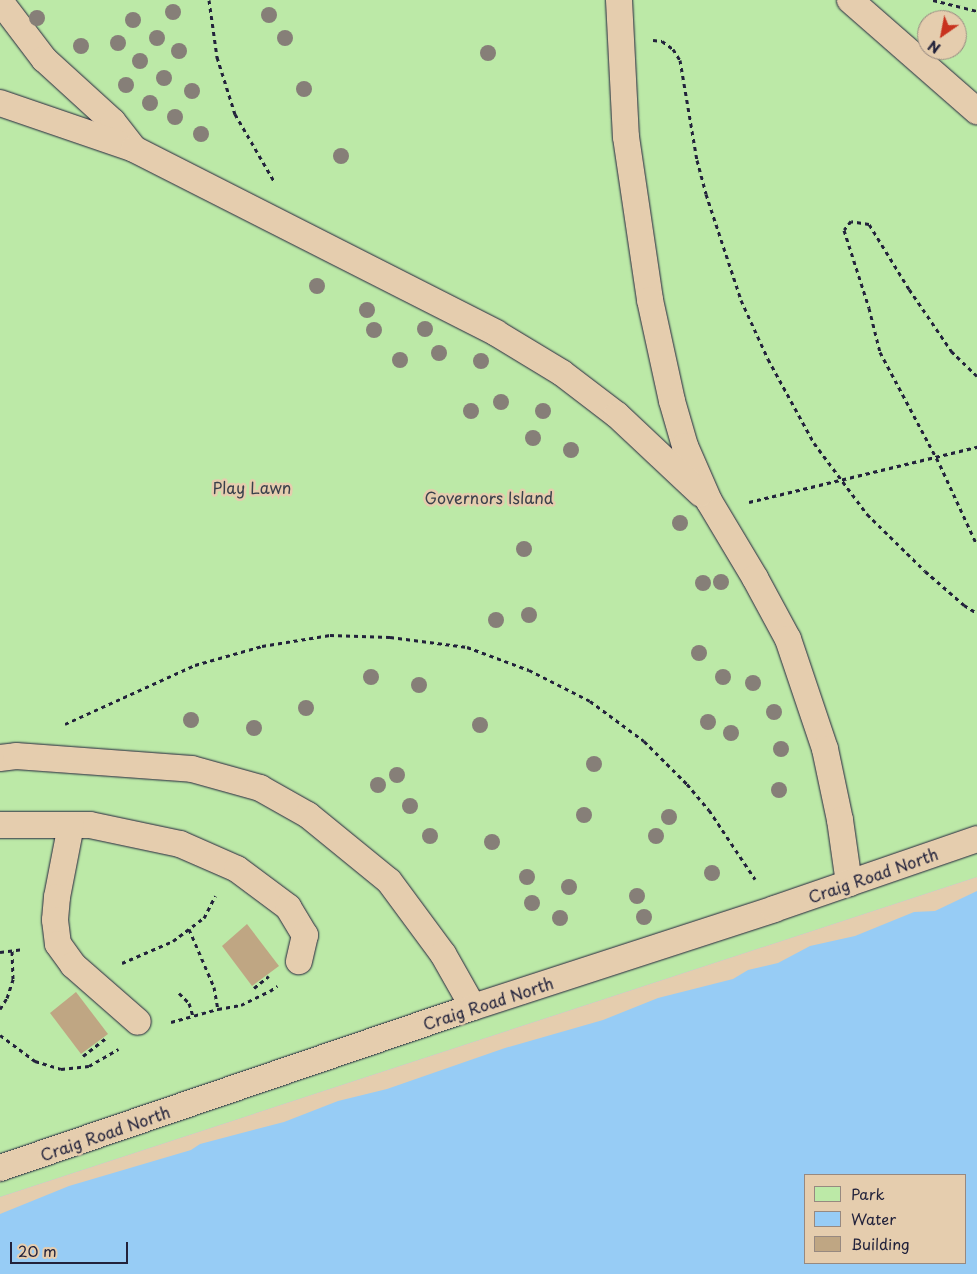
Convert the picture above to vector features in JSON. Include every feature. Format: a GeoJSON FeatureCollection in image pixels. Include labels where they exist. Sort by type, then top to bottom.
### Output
{"type":"FeatureCollection","features":[{"type":"Feature","properties":{"kind":"street"},"geometry":{"type":"LineString","coordinates":[[619,0],[626,137],[650,300],[672,400],[685,446],[712,506],[760,588],[791,648],[825,749],[840,820],[849,883]]}},
{"type":"Feature","properties":{"kind":"street"},"geometry":{"type":"LineString","coordinates":[[850,0],[977,110]]}},
{"type":"Feature","properties":{"kind":"street"},"geometry":{"type":"LineString","coordinates":[[0,1],[44,59],[113,122],[134,148]]}},
{"type":"Feature","properties":{"kind":"street"},"geometry":{"type":"LineString","coordinates":[[0,103],[134,148],[496,333],[562,373],[617,415],[712,506]]}},
{"type":"Feature","properties":{"kind":"street"},"geometry":{"type":"LineString","coordinates":[[0,758],[16,756],[192,769],[260,788],[308,816],[389,881],[444,954],[473,1008]]}},
{"type":"Feature","properties":{"kind":"street"},"geometry":{"type":"LineString","coordinates":[[0,825],[90,825],[180,844],[226,864],[237,869],[288,907],[305,935],[299,960]]}},
{"type":"Feature","properties":{"kind":"street"},"geometry":{"type":"LineString","coordinates":[[70,825],[57,897],[58,944],[77,968],[141,1028]]}},
{"type":"Feature","properties":{"kind":"street","name":"Craig Road North"},"geometry":{"type":"LineString","coordinates":[[0,1168],[473,1008],[774,910],[977,839]]}},
{"type":"Feature","properties":{"kind":"path"},"geometry":{"type":"LineString","coordinates":[[209,0],[217,57],[234,114],[260,161],[277,185]]}},
{"type":"Feature","properties":{"kind":"path"},"geometry":{"type":"LineString","coordinates":[[933,0],[977,11]]}},
{"type":"Feature","properties":{"kind":"path"},"geometry":{"type":"LineString","coordinates":[[621,34],[662,41],[673,49],[680,60],[697,160],[706,194],[741,300],[768,359],[814,443],[867,514],[964,605],[977,613]]}},
{"type":"Feature","properties":{"kind":"path"},"geometry":{"type":"LineString","coordinates":[[977,376],[952,352],[909,289],[869,224],[851,221],[844,230],[869,308],[880,352],[936,457],[977,545]]}},
{"type":"Feature","properties":{"kind":"path"},"geometry":{"type":"LineString","coordinates":[[712,506],[842,480],[977,447]]}},
{"type":"Feature","properties":{"kind":"path"},"geometry":{"type":"LineString","coordinates":[[61,727],[195,665],[262,646],[330,635],[390,637],[467,648],[529,670],[590,701],[644,740],[687,784],[709,810],[774,910]]}},
{"type":"Feature","properties":{"kind":"path"},"geometry":{"type":"LineString","coordinates":[[77,968],[116,965],[150,953],[173,941],[204,918],[216,895],[226,864]]}},
{"type":"Feature","properties":{"kind":"path"},"geometry":{"type":"LineString","coordinates":[[189,929],[214,987],[218,1009]]}},
{"type":"Feature","properties":{"kind":"path"},"geometry":{"type":"LineString","coordinates":[[0,1009],[7,998],[13,979],[12,950]]}},
{"type":"Feature","properties":{"kind":"path"},"geometry":{"type":"LineString","coordinates":[[0,1036],[35,1061],[61,1069],[89,1066],[141,1028],[170,1023],[218,1009],[241,1005],[270,991],[299,960]]}},
{"type":"Feature","properties":{"kind":"path"},"geometry":{"type":"LineString","coordinates":[[254,988],[264,978],[272,974]]}},
{"type":"Feature","properties":{"kind":"path"},"geometry":{"type":"LineString","coordinates":[[179,993],[189,1003],[193,1016]]}},
{"type":"Feature","properties":{"kind":"path"},"geometry":{"type":"LineString","coordinates":[[83,1056],[107,1037]]}},
{"type":"Feature","properties":{"kind":"green space","name":"Governors Island"},"geometry":{"type":"Polygon","coordinates":[[[0,0],[977,0],[977,877],[0,1197],[0,0]]]}},
{"type":"Feature","properties":{"kind":"water"},"geometry":{"type":"Polygon","coordinates":[[[977,877],[977,1274],[0,1274],[0,1197],[977,877]]]}},
{"type":"Feature","properties":{"kind":"pier"},"geometry":{"type":"Polygon","coordinates":[[[977,877],[977,891],[935,911],[914,912],[855,936],[810,946],[778,963],[748,970],[733,979],[658,998],[603,1020],[505,1048],[387,1089],[338,1101],[284,1122],[200,1144],[191,1150],[69,1186],[0,1214],[0,1197],[977,877]]]}},
{"type":"Feature","properties":{"kind":"building"},"geometry":{"type":"Polygon","coordinates":[[[247,924],[279,966],[252,986],[222,946],[247,924]]]}},
{"type":"Feature","properties":{"kind":"building"},"geometry":{"type":"Polygon","coordinates":[[[76,992],[108,1034],[81,1054],[50,1013],[76,992]]]}},
{"type":"Feature","properties":{"kind":"park label","name":"Play Lawn"},"geometry":{"type":"Point","coordinates":[252,487]}}]}
